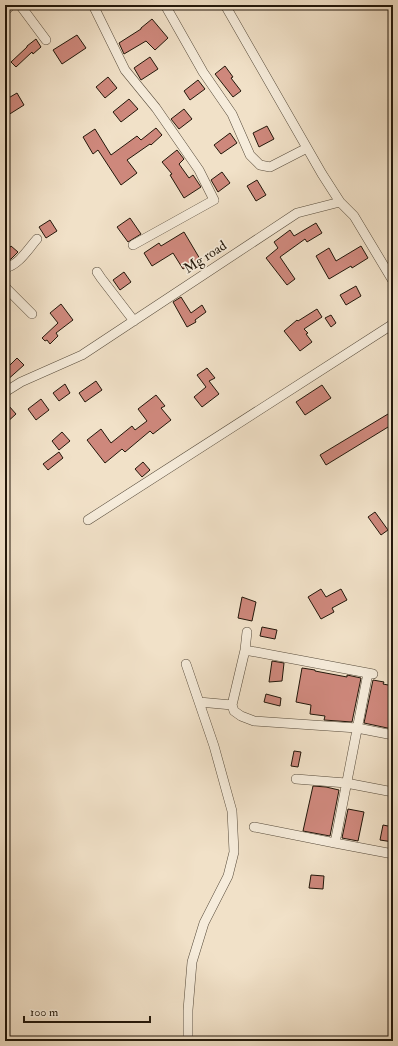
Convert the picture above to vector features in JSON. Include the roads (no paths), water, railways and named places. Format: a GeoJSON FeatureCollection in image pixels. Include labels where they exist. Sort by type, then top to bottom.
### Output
{"type":"FeatureCollection","features":[{"type":"Feature","properties":{"kind":"street"},"geometry":{"type":"LineString","coordinates":[[5,11],[11,5]]}},
{"type":"Feature","properties":{"kind":"street"},"geometry":{"type":"LineString","coordinates":[[20,5],[46,40]]}},
{"type":"Feature","properties":{"kind":"street"},"geometry":{"type":"LineString","coordinates":[[93,5],[125,70],[156,108],[199,170],[214,200],[133,245]]}},
{"type":"Feature","properties":{"kind":"street"},"geometry":{"type":"LineString","coordinates":[[165,5],[203,72],[232,114],[250,155],[260,166],[270,168],[307,148]]}},
{"type":"Feature","properties":{"kind":"street"},"geometry":{"type":"LineString","coordinates":[[224,5],[322,174],[340,202],[354,216],[393,282]]}},
{"type":"Feature","properties":{"kind":"street","name":"Mg road"},"geometry":{"type":"LineString","coordinates":[[5,392],[21,382],[82,355],[297,213],[340,202]]}},
{"type":"Feature","properties":{"kind":"street"},"geometry":{"type":"LineString","coordinates":[[5,268],[11,267],[18,261],[37,239]]}},
{"type":"Feature","properties":{"kind":"street"},"geometry":{"type":"LineString","coordinates":[[97,272],[100,278],[134,321]]}},
{"type":"Feature","properties":{"kind":"street"},"geometry":{"type":"LineString","coordinates":[[5,287],[32,314]]}},
{"type":"Feature","properties":{"kind":"street"},"geometry":{"type":"LineString","coordinates":[[88,520],[393,324]]}},
{"type":"Feature","properties":{"kind":"street"},"geometry":{"type":"LineString","coordinates":[[247,632],[245,650],[232,705],[234,711],[241,716],[254,721],[357,728],[393,735]]}},
{"type":"Feature","properties":{"kind":"street"},"geometry":{"type":"LineString","coordinates":[[245,650],[371,674],[357,728],[335,843]]}},
{"type":"Feature","properties":{"kind":"street"},"geometry":{"type":"LineString","coordinates":[[186,664],[214,746],[232,812],[234,852],[228,876],[204,923],[192,962],[188,1010],[188,1041]]}},
{"type":"Feature","properties":{"kind":"street"},"geometry":{"type":"LineString","coordinates":[[199,702],[232,705]]}},
{"type":"Feature","properties":{"kind":"street"},"geometry":{"type":"LineString","coordinates":[[296,779],[346,783],[393,792]]}},
{"type":"Feature","properties":{"kind":"street"},"geometry":{"type":"LineString","coordinates":[[254,827],[393,854]]}}]}
